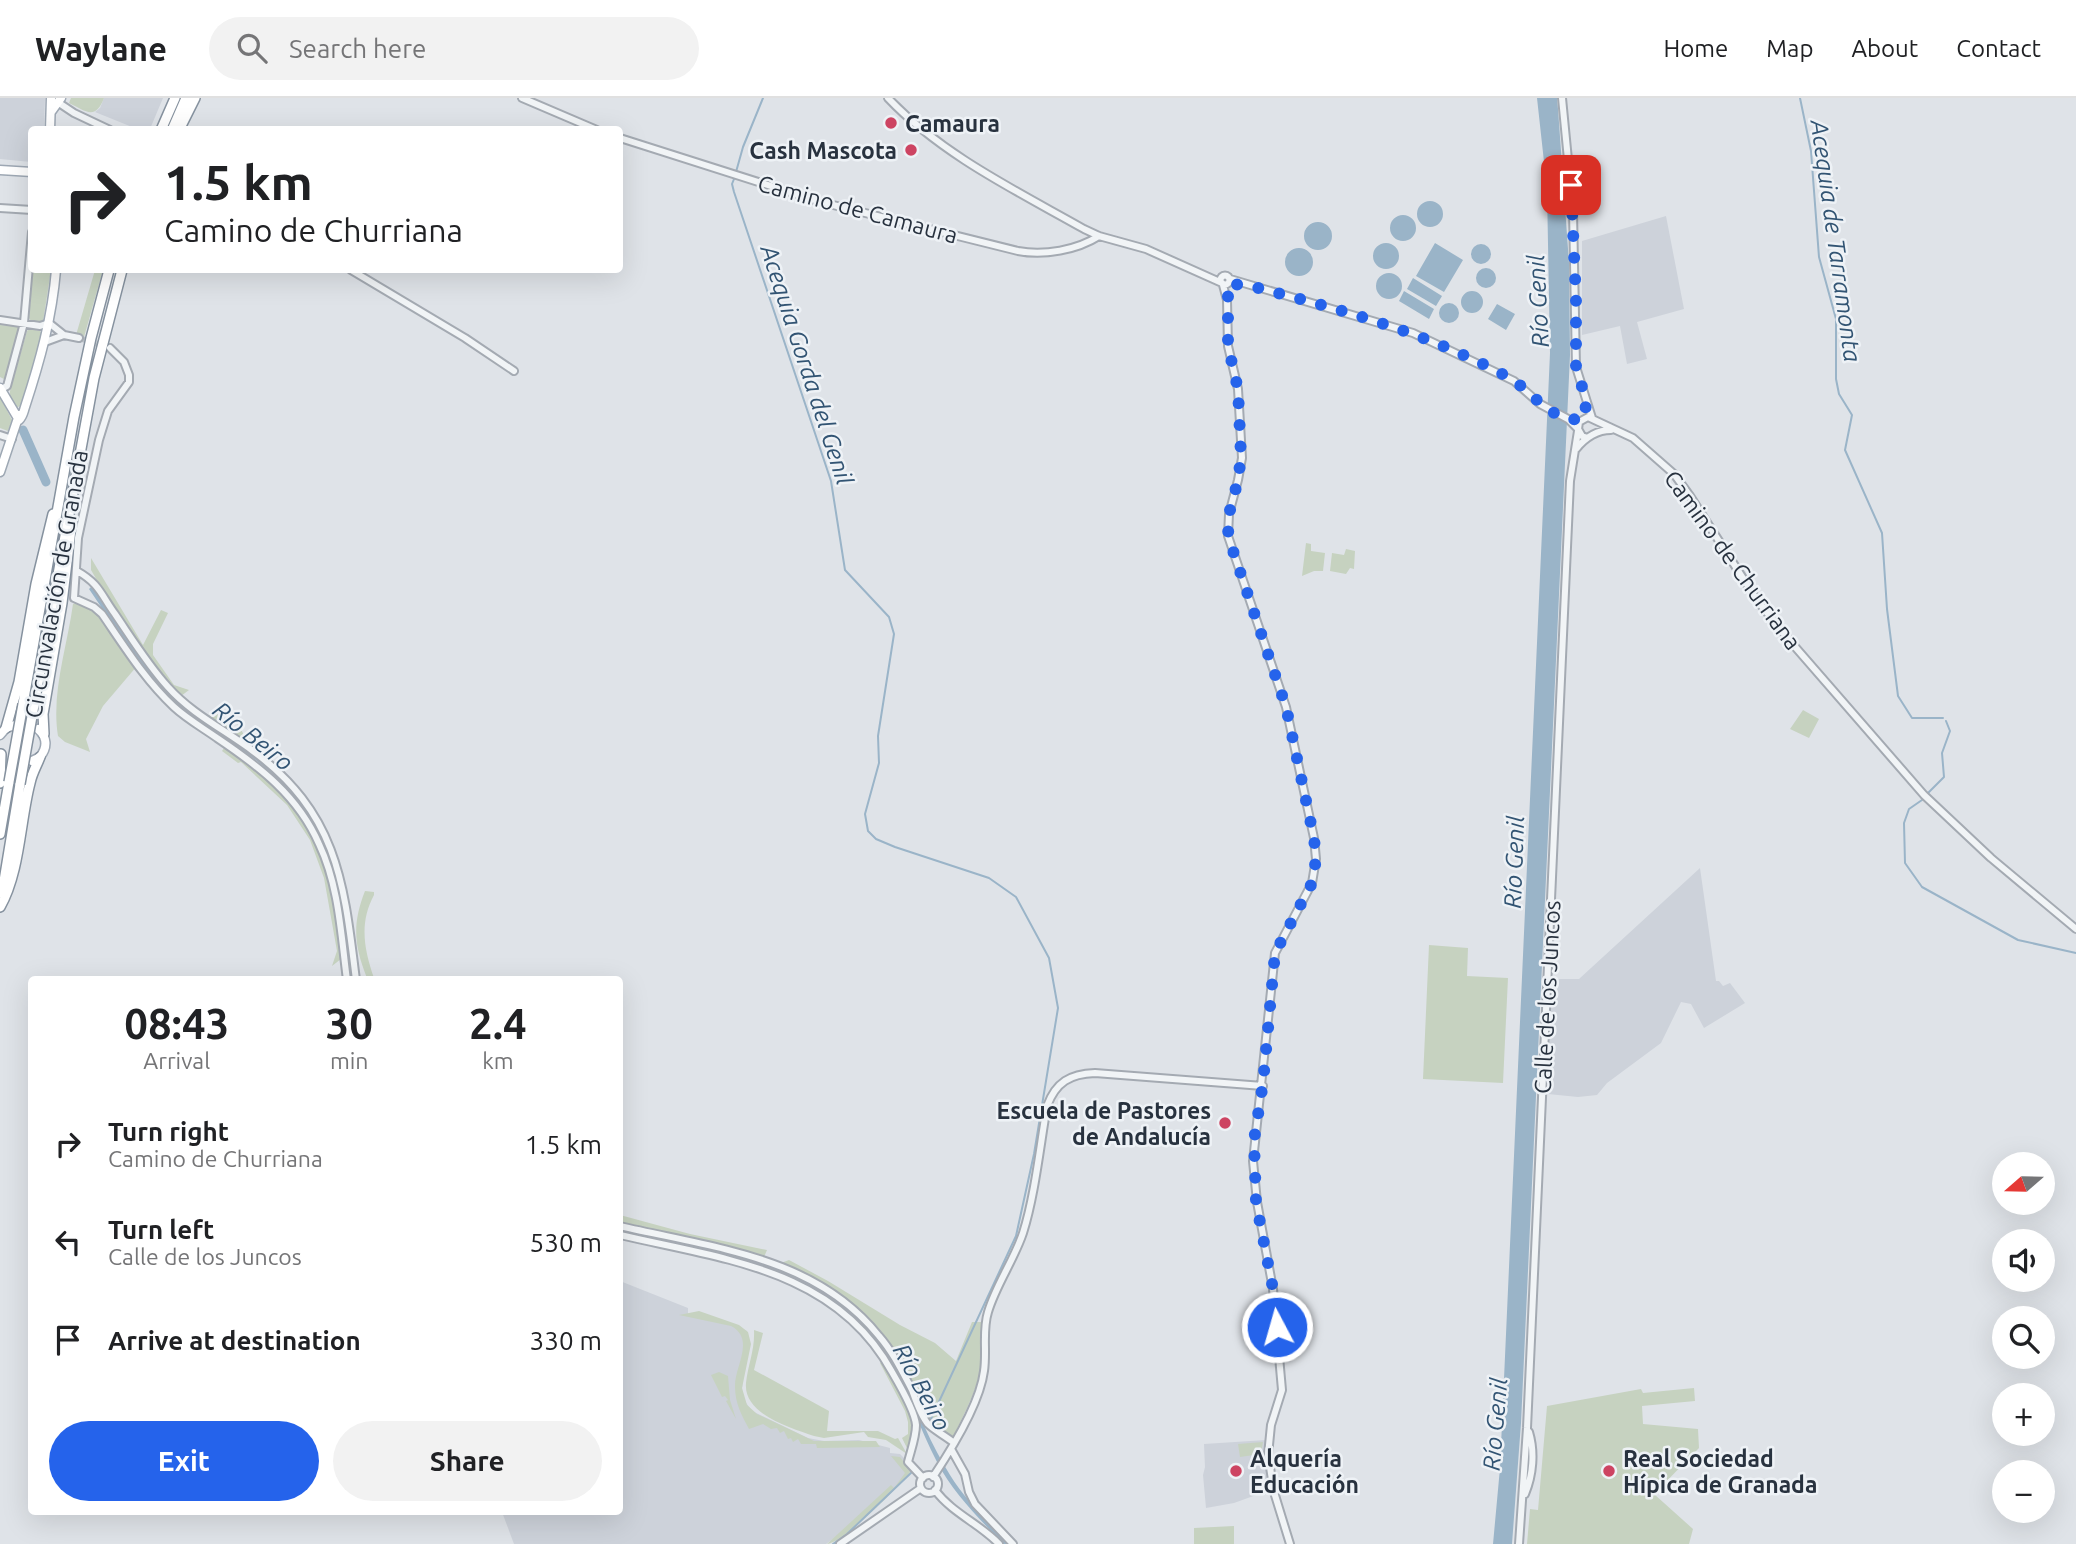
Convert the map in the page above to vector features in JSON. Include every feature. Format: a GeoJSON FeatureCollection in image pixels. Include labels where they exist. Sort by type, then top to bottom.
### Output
{"type":"FeatureCollection","features":[{"type":"Feature","properties":{"kind":"highway"},"geometry":{"type":"LineString","coordinates":[[161,126],[168,98]]}},
{"type":"Feature","properties":{"kind":"highway"},"geometry":{"type":"LineString","coordinates":[[162,126],[175,98]]}},
{"type":"Feature","properties":{"kind":"highway"},"geometry":{"type":"LineString","coordinates":[[174,126],[186,98]]}},
{"type":"Feature","properties":{"kind":"highway"},"geometry":{"type":"LineString","coordinates":[[180,126],[195,98]]}},
{"type":"Feature","properties":{"kind":"highway","name":"Circunvalación de Granada"},"geometry":{"type":"LineString","coordinates":[[0,834],[5,783],[23,704],[88,350],[108,273]]}},
{"type":"Feature","properties":{"kind":"highway","name":"Circunvalación de Granada"},"geometry":{"type":"LineString","coordinates":[[0,901],[71,498],[100,350],[121,273]]}},
{"type":"Feature","properties":{"kind":"highway"},"geometry":{"type":"LineString","coordinates":[[41,732],[74,513],[71,498]]}},
{"type":"Feature","properties":{"kind":"highway"},"geometry":{"type":"LineString","coordinates":[[4,729],[17,690],[36,584],[52,518],[59,503]]}},
{"type":"Feature","properties":{"kind":"highway"},"geometry":{"type":"LineString","coordinates":[[3,755],[5,783]]}},
{"type":"Feature","properties":{"kind":"highway"},"geometry":{"type":"LineString","coordinates":[[0,907],[11,877],[36,759]]}},
{"type":"Feature","properties":{"kind":"main road"},"geometry":{"type":"LineString","coordinates":[[50,126],[50,116],[56,100]]}},
{"type":"Feature","properties":{"kind":"main road"},"geometry":{"type":"LineString","coordinates":[[0,170],[28,172]]}},
{"type":"Feature","properties":{"kind":"main road"},"geometry":{"type":"LineString","coordinates":[[0,472],[19,413],[33,387],[46,338],[45,325],[55,273]]}},
{"type":"Feature","properties":{"kind":"main road"},"geometry":{"type":"LineString","coordinates":[[0,389],[19,413]]}},
{"type":"Feature","properties":{"kind":"main road"},"geometry":{"type":"LineString","coordinates":[[36,759],[46,744],[41,732]]}},
{"type":"Feature","properties":{"kind":"street"},"geometry":{"type":"LineString","coordinates":[[523,98],[588,126]]}},
{"type":"Feature","properties":{"kind":"street","name":"Camino de Churriana"},"geometry":{"type":"LineString","coordinates":[[888,98],[905,116],[978,169],[1099,236],[1146,249],[1226,282],[1247,285],[1413,333],[1514,380],[1540,404],[1569,419],[1587,438]]}},
{"type":"Feature","properties":{"kind":"street"},"geometry":{"type":"LineString","coordinates":[[1562,98],[1573,211],[1576,367],[1589,419],[1598,427],[1597,433]]}},
{"type":"Feature","properties":{"kind":"street"},"geometry":{"type":"LineString","coordinates":[[56,100],[64,108],[102,126]]}},
{"type":"Feature","properties":{"kind":"street","name":"Camino de Camaura"},"geometry":{"type":"LineString","coordinates":[[623,139],[821,202],[1018,251],[1035,254],[1058,250],[1091,241],[1099,236]]}},
{"type":"Feature","properties":{"kind":"street"},"geometry":{"type":"LineString","coordinates":[[0,208],[28,211]]}},
{"type":"Feature","properties":{"kind":"street"},"geometry":{"type":"LineString","coordinates":[[0,389],[7,386],[24,323],[28,273]]}},
{"type":"Feature","properties":{"kind":"street"},"geometry":{"type":"LineString","coordinates":[[356,273],[465,338],[514,371]]}},
{"type":"Feature","properties":{"kind":"street"},"geometry":{"type":"LineString","coordinates":[[1226,282],[1228,346],[1238,389],[1241,457],[1229,514],[1228,536],[1286,707],[1316,859],[1308,894],[1275,953],[1263,1086],[1254,1140],[1254,1182],[1273,1289],[1282,1390],[1271,1425],[1268,1455],[1273,1492],[1290,1544]]}},
{"type":"Feature","properties":{"kind":"street"},"geometry":{"type":"LineString","coordinates":[[0,320],[45,325],[65,335],[79,338]]}},
{"type":"Feature","properties":{"kind":"street"},"geometry":{"type":"LineString","coordinates":[[46,338],[65,335]]}},
{"type":"Feature","properties":{"kind":"street"},"geometry":{"type":"LineString","coordinates":[[110,348],[124,362],[129,375],[128,382],[108,411],[99,440],[78,538],[74,598],[94,607],[102,614],[144,673],[174,707],[270,777],[306,820],[320,845],[332,878],[346,976]]}},
{"type":"Feature","properties":{"kind":"street","name":"Camino de Churriana"},"geometry":{"type":"LineString","coordinates":[[1569,419],[1589,419],[1633,438],[1674,474],[1757,600],[1924,795],[1962,832],[2076,929]]}},
{"type":"Feature","properties":{"kind":"street","name":"Calle de los Juncos"},"geometry":{"type":"LineString","coordinates":[[1519,1544],[1523,1499],[1531,1470],[1532,1449],[1527,1428],[1570,481],[1578,430],[1589,419]]}},
{"type":"Feature","properties":{"kind":"street"},"geometry":{"type":"LineString","coordinates":[[1575,450],[1587,438],[1597,433],[1616,430]]}},
{"type":"Feature","properties":{"kind":"street"},"geometry":{"type":"LineString","coordinates":[[0,435],[12,439]]}},
{"type":"Feature","properties":{"kind":"street"},"geometry":{"type":"LineString","coordinates":[[77,571],[92,579],[104,593],[125,630],[170,690],[194,711],[278,770],[309,806],[334,852],[341,876],[355,976]]}},
{"type":"Feature","properties":{"kind":"street"},"geometry":{"type":"LineString","coordinates":[[933,1477],[952,1446],[984,1374],[984,1327],[988,1309],[1022,1234],[1047,1106],[1059,1084],[1080,1073],[1095,1073],[1263,1086]]}},
{"type":"Feature","properties":{"kind":"street"},"geometry":{"type":"LineString","coordinates":[[623,1227],[769,1261],[824,1286],[853,1309],[892,1353],[928,1424],[952,1446],[975,1504],[1013,1544]]}},
{"type":"Feature","properties":{"kind":"street"},"geometry":{"type":"LineString","coordinates":[[623,1236],[766,1270],[803,1285],[838,1308],[871,1341],[898,1383],[916,1424],[908,1462],[923,1478]]}},
{"type":"Feature","properties":{"kind":"street"},"geometry":{"type":"LineString","coordinates":[[923,1478],[933,1477]]}},
{"type":"Feature","properties":{"kind":"street"},"geometry":{"type":"LineString","coordinates":[[933,1477],[937,1483],[935,1490]]}},
{"type":"Feature","properties":{"kind":"street"},"geometry":{"type":"LineString","coordinates":[[923,1478],[921,1488],[927,1493],[935,1490]]}},
{"type":"Feature","properties":{"kind":"street"},"geometry":{"type":"LineString","coordinates":[[840,1544],[921,1488]]}},
{"type":"Feature","properties":{"kind":"street"},"geometry":{"type":"LineString","coordinates":[[935,1490],[943,1500],[985,1529],[999,1544]]}},
{"type":"Feature","properties":{"kind":"shaded area"},"geometry":{"type":"Polygon","coordinates":[[[0,98],[45,98],[44,126],[28,126],[28,162],[0,159],[0,98]]]}},
{"type":"Feature","properties":{"kind":"shaded area"},"geometry":{"type":"Polygon","coordinates":[[[104,98],[163,98],[151,126],[130,126],[95,112],[104,98]]]}},
{"type":"Feature","properties":{"kind":"shaded area"},"geometry":{"type":"Polygon","coordinates":[[[1666,216],[1684,309],[1637,322],[1647,359],[1627,364],[1620,326],[1582,335],[1582,241],[1666,216]]]}},
{"type":"Feature","properties":{"kind":"shaded area"},"geometry":{"type":"Polygon","coordinates":[[[1700,868],[1716,981],[1723,986],[1730,983],[1745,1003],[1704,1028],[1691,1004],[1681,1002],[1661,1043],[1607,1083],[1597,1095],[1578,1097],[1548,1094],[1552,979],[1579,979],[1700,868]]]}},
{"type":"Feature","properties":{"kind":"shaded area"},"geometry":{"type":"Polygon","coordinates":[[[623,1282],[688,1308],[688,1314],[700,1312],[747,1331],[742,1390],[744,1400],[752,1411],[808,1438],[824,1441],[859,1440],[890,1448],[890,1453],[900,1454],[912,1466],[906,1477],[864,1516],[826,1544],[514,1544],[503,1515],[623,1515],[623,1282]]]}},
{"type":"Feature","properties":{"kind":"shaded area","name":"Alquería Educación"},"geometry":{"type":"Polygon","coordinates":[[[1266,1440],[1265,1455],[1270,1490],[1234,1503],[1206,1508],[1204,1444],[1266,1440]]]}},
{"type":"Feature","properties":{"kind":"green space"},"geometry":{"type":"Polygon","coordinates":[[[71,98],[104,98],[97,110],[90,112],[69,103],[71,98]]]}},
{"type":"Feature","properties":{"kind":"green space"},"geometry":{"type":"Polygon","coordinates":[[[33,273],[51,273],[43,322],[31,321],[29,318],[33,273]]]}},
{"type":"Feature","properties":{"kind":"green space"},"geometry":{"type":"Polygon","coordinates":[[[94,273],[102,273],[84,337],[76,335],[94,273]]]}},
{"type":"Feature","properties":{"kind":"green space"},"geometry":{"type":"Polygon","coordinates":[[[0,325],[18,326],[20,329],[7,377],[4,379],[0,377],[0,325]]]}},
{"type":"Feature","properties":{"kind":"green space"},"geometry":{"type":"Polygon","coordinates":[[[27,331],[40,331],[42,335],[22,405],[16,408],[10,391],[27,331]]]}},
{"type":"Feature","properties":{"kind":"green space"},"geometry":{"type":"Polygon","coordinates":[[[0,397],[12,420],[8,431],[0,428],[0,397]]]}},
{"type":"Feature","properties":{"kind":"green space"},"geometry":{"type":"Polygon","coordinates":[[[1306,543],[1311,544],[1311,551],[1325,553],[1323,571],[1302,576],[1306,543]]]}},
{"type":"Feature","properties":{"kind":"green space"},"geometry":{"type":"Polygon","coordinates":[[[1346,549],[1355,551],[1354,569],[1350,568],[1346,574],[1330,571],[1332,553],[1344,555],[1346,549]]]}},
{"type":"Feature","properties":{"kind":"green space"},"geometry":{"type":"Polygon","coordinates":[[[91,558],[143,645],[161,610],[168,613],[153,644],[153,655],[174,685],[189,690],[181,696],[164,679],[113,608],[91,570],[91,558]]]}},
{"type":"Feature","properties":{"kind":"green space"},"geometry":{"type":"Polygon","coordinates":[[[73,604],[101,614],[137,666],[103,706],[86,739],[90,752],[65,742],[58,736],[56,720],[61,670],[73,604]]]}},
{"type":"Feature","properties":{"kind":"green space"},"geometry":{"type":"Polygon","coordinates":[[[213,710],[222,718],[233,718],[235,723],[230,731],[208,717],[213,710]]]}},
{"type":"Feature","properties":{"kind":"green space"},"geometry":{"type":"Polygon","coordinates":[[[1803,710],[1819,719],[1809,738],[1790,729],[1803,710]]]}},
{"type":"Feature","properties":{"kind":"green space"},"geometry":{"type":"Polygon","coordinates":[[[238,724],[244,735],[265,749],[262,753],[233,734],[238,724]]]}},
{"type":"Feature","properties":{"kind":"green space"},"geometry":{"type":"Polygon","coordinates":[[[226,745],[270,778],[309,826],[329,874],[342,954],[341,959],[332,966],[337,951],[324,878],[310,840],[287,805],[241,762],[238,763],[222,751],[226,745]]]}},
{"type":"Feature","properties":{"kind":"green space"},"geometry":{"type":"Polygon","coordinates":[[[365,891],[374,892],[365,926],[368,957],[373,976],[366,976],[357,945],[356,924],[365,891]]]}},
{"type":"Feature","properties":{"kind":"green space"},"geometry":{"type":"Polygon","coordinates":[[[1429,945],[1468,948],[1467,976],[1508,978],[1503,1083],[1423,1079],[1429,945]]]}},
{"type":"Feature","properties":{"kind":"green space"},"geometry":{"type":"Polygon","coordinates":[[[623,1216],[690,1234],[767,1250],[764,1257],[623,1225],[623,1216]]]}},
{"type":"Feature","properties":{"kind":"green space"},"geometry":{"type":"Polygon","coordinates":[[[789,1260],[935,1343],[956,1361],[972,1322],[981,1322],[984,1353],[978,1382],[953,1438],[930,1423],[885,1340],[868,1320],[847,1300],[818,1280],[781,1263],[789,1260]]]}},
{"type":"Feature","properties":{"kind":"green space"},"geometry":{"type":"Polygon","coordinates":[[[699,1311],[739,1325],[748,1332],[751,1344],[742,1388],[747,1405],[757,1414],[814,1441],[876,1441],[880,1447],[817,1448],[816,1444],[801,1444],[798,1439],[793,1442],[784,1431],[780,1433],[777,1428],[771,1429],[763,1424],[749,1429],[735,1393],[742,1338],[731,1326],[679,1315],[699,1311]]]}},
{"type":"Feature","properties":{"kind":"green space"},"geometry":{"type":"Polygon","coordinates":[[[754,1330],[763,1333],[754,1370],[829,1411],[827,1431],[878,1431],[898,1438],[907,1454],[886,1440],[868,1437],[864,1432],[824,1438],[782,1424],[760,1412],[747,1394],[746,1383],[754,1330]]]}},
{"type":"Feature","properties":{"kind":"green space"},"geometry":{"type":"Polygon","coordinates":[[[884,1361],[913,1422],[908,1450],[902,1438],[908,1434],[908,1422],[880,1363],[884,1361]]]}},
{"type":"Feature","properties":{"kind":"green space"},"geometry":{"type":"Polygon","coordinates":[[[719,1372],[728,1376],[730,1400],[736,1419],[726,1401],[728,1400],[725,1396],[722,1397],[711,1375],[719,1372]]]}},
{"type":"Feature","properties":{"kind":"green space","name":"Real Sociedad Hípica de Granada"},"geometry":{"type":"Polygon","coordinates":[[[1694,1388],[1695,1401],[1642,1406],[1643,1424],[1698,1429],[1699,1448],[1654,1494],[1693,1529],[1689,1544],[1527,1544],[1530,1509],[1538,1510],[1547,1406],[1641,1389],[1643,1393],[1694,1388]]]}},
{"type":"Feature","properties":{"kind":"green space"},"geometry":{"type":"Polygon","coordinates":[[[1263,1442],[1261,1454],[1240,1457],[1238,1444],[1263,1442]]]}},
{"type":"Feature","properties":{"kind":"green space"},"geometry":{"type":"Polygon","coordinates":[[[891,1456],[900,1457],[911,1471],[884,1500],[858,1524],[827,1544],[891,1485],[894,1488],[905,1473],[891,1456]]]}},
{"type":"Feature","properties":{"kind":"green space"},"geometry":{"type":"Polygon","coordinates":[[[1234,1526],[1234,1544],[1194,1544],[1194,1528],[1234,1526]]]}},
{"type":"Feature","properties":{"kind":"water"},"geometry":{"type":"Polygon","coordinates":[[[1537,98],[1557,98],[1569,263],[1570,355],[1521,1423],[1512,1544],[1493,1544],[1500,1468],[1550,353],[1547,189],[1537,98]]]}},
{"type":"Feature","properties":{"kind":"water"},"geometry":{"type":"Polygon","coordinates":[[[1430,201],[1439,205],[1443,214],[1439,223],[1430,227],[1421,223],[1417,214],[1421,205],[1430,201]]]}},
{"type":"Feature","properties":{"kind":"water"},"geometry":{"type":"Polygon","coordinates":[[[1403,215],[1412,219],[1416,228],[1412,237],[1403,241],[1394,237],[1390,228],[1394,219],[1403,215]]]}},
{"type":"Feature","properties":{"kind":"water"},"geometry":{"type":"Polygon","coordinates":[[[1318,222],[1328,226],[1332,236],[1328,246],[1318,250],[1308,246],[1304,236],[1308,226],[1318,222]]]}},
{"type":"Feature","properties":{"kind":"water"},"geometry":{"type":"Polygon","coordinates":[[[1386,243],[1395,247],[1399,256],[1395,265],[1386,269],[1377,265],[1373,256],[1377,247],[1386,243]]]}},
{"type":"Feature","properties":{"kind":"water"},"geometry":{"type":"Polygon","coordinates":[[[1435,243],[1463,260],[1444,292],[1416,276],[1435,243]]]}},
{"type":"Feature","properties":{"kind":"water"},"geometry":{"type":"Polygon","coordinates":[[[1481,244],[1488,247],[1491,254],[1488,261],[1481,264],[1474,261],[1471,254],[1474,247],[1481,244]]]}},
{"type":"Feature","properties":{"kind":"water"},"geometry":{"type":"Polygon","coordinates":[[[1299,248],[1309,252],[1313,262],[1309,272],[1299,276],[1289,272],[1285,262],[1289,252],[1299,248]]]}},
{"type":"Feature","properties":{"kind":"water"},"geometry":{"type":"Polygon","coordinates":[[[1482,268],[1490,268],[1496,278],[1490,288],[1482,288],[1476,282],[1476,274],[1482,268]]]}},
{"type":"Feature","properties":{"kind":"water"},"geometry":{"type":"Polygon","coordinates":[[[1389,273],[1398,277],[1402,286],[1398,295],[1389,299],[1380,295],[1376,286],[1380,277],[1389,273]]]}},
{"type":"Feature","properties":{"kind":"water"},"geometry":{"type":"Polygon","coordinates":[[[1413,278],[1442,296],[1436,306],[1407,289],[1413,278]]]}},
{"type":"Feature","properties":{"kind":"water"},"geometry":{"type":"Polygon","coordinates":[[[1404,291],[1434,309],[1429,319],[1399,301],[1404,291]]]}},
{"type":"Feature","properties":{"kind":"water"},"geometry":{"type":"Polygon","coordinates":[[[1472,291],[1482,298],[1483,302],[1476,312],[1472,313],[1462,306],[1461,302],[1468,292],[1472,291]]]}},
{"type":"Feature","properties":{"kind":"water"},"geometry":{"type":"Polygon","coordinates":[[[1445,303],[1453,303],[1459,313],[1453,323],[1445,323],[1439,317],[1439,309],[1445,303]]]}},
{"type":"Feature","properties":{"kind":"water"},"geometry":{"type":"Polygon","coordinates":[[[1497,304],[1515,314],[1506,330],[1488,319],[1497,304]]]}},
{"type":"Feature","properties":{"kind":"water"},"geometry":{"type":"Polygon","coordinates":[[[92,586],[156,678],[265,763],[291,788],[313,817],[328,846],[342,894],[352,976],[349,976],[342,919],[329,862],[305,811],[286,787],[262,765],[190,715],[168,696],[126,644],[89,589],[92,586]]]}},
{"type":"Feature","properties":{"kind":"water"},"geometry":{"type":"Polygon","coordinates":[[[623,1230],[768,1264],[810,1283],[847,1308],[892,1359],[956,1485],[1009,1544],[1003,1544],[951,1484],[937,1462],[889,1361],[864,1328],[836,1303],[804,1283],[770,1269],[696,1249],[623,1234],[623,1230]]]}},
{"type":"Feature","properties":{"kind":"waterway","name":"Acequia Gorda del Genil"},"geometry":{"type":"LineString","coordinates":[[736,172],[763,98]]}},
{"type":"Feature","properties":{"kind":"waterway","name":"Acequia de Tarramonta"},"geometry":{"type":"LineString","coordinates":[[1800,98],[1811,151],[1819,257],[1836,319],[1836,379],[1839,394],[1852,415],[1845,450],[1882,533],[1887,609],[1898,696],[1912,718],[1943,718]]}},
{"type":"Feature","properties":{"kind":"waterway","name":"Acequia Gorda del Genil"},"geometry":{"type":"LineString","coordinates":[[734,179],[734,192],[831,481],[845,570],[889,617],[894,634],[878,736],[879,763],[865,814],[868,831],[876,839],[895,847],[989,878],[1016,897],[1049,958],[1058,1008],[1034,1154],[1016,1236],[930,1421]]}},
{"type":"Feature","properties":{"kind":"waterway","name":"Río Beiro"},"geometry":{"type":"LineString","coordinates":[[23,430],[46,482]]}},
{"type":"Feature","properties":{"kind":"waterway","name":"Acequia de Tarramonta"},"geometry":{"type":"LineString","coordinates":[[1928,793],[1944,777],[1942,753],[1950,731],[1946,721]]}},
{"type":"Feature","properties":{"kind":"waterway","name":"Acequia de Tarramonta"},"geometry":{"type":"LineString","coordinates":[[1922,800],[1909,809],[1904,823],[1905,863],[1922,887],[2018,940],[2076,953]]}},
{"type":"Feature","properties":{"kind":"waterway","name":"Acequia Gorda del Genil"},"geometry":{"type":"LineString","coordinates":[[833,1544],[912,1472]]}},
{"type":"Feature","properties":{"kind":"tunnel"},"geometry":{"type":"LineString","coordinates":[[79,338],[104,346]]}},
{"type":"Feature","properties":{"kind":"place","name":"Camaura"},"geometry":{"type":"Point","coordinates":[891,123]}},
{"type":"Feature","properties":{"kind":"place","name":"Cash Mascota"},"geometry":{"type":"Point","coordinates":[911,150]}},
{"type":"Feature","properties":{"kind":"place","name":"Escuela de Pastores de Andalucía"},"geometry":{"type":"Point","coordinates":[1225,1123]}},
{"type":"Feature","properties":{"kind":"place","name":"Alquería Educación"},"geometry":{"type":"Point","coordinates":[1236,1471]}},
{"type":"Feature","properties":{"kind":"place","name":"Real Sociedad Hípica de Granada"},"geometry":{"type":"Point","coordinates":[1609,1471]}},
{"type":"Feature","properties":{"kind":"route"},"geometry":{"type":"LineString","coordinates":[[1277,1327],[1273,1289],[1256,1202],[1254,1140],[1263,1083],[1275,953],[1308,894],[1316,859],[1314,838],[1286,707],[1228,536],[1227,526],[1241,457],[1238,389],[1228,346],[1228,284],[1247,285],[1413,333],[1514,380],[1547,408],[1569,419],[1582,419],[1585,418],[1586,400],[1576,367],[1571,185]]}},
{"type":"Feature","properties":{"kind":"water label","name":"Río Genil"},"geometry":{"type":"Point","coordinates":[1538,301]}},
{"type":"Feature","properties":{"kind":"water label","name":"Río Genil"},"geometry":{"type":"Point","coordinates":[1514,862]}},
{"type":"Feature","properties":{"kind":"water label","name":"Río Genil"},"geometry":{"type":"Point","coordinates":[1495,1424]}}]}
